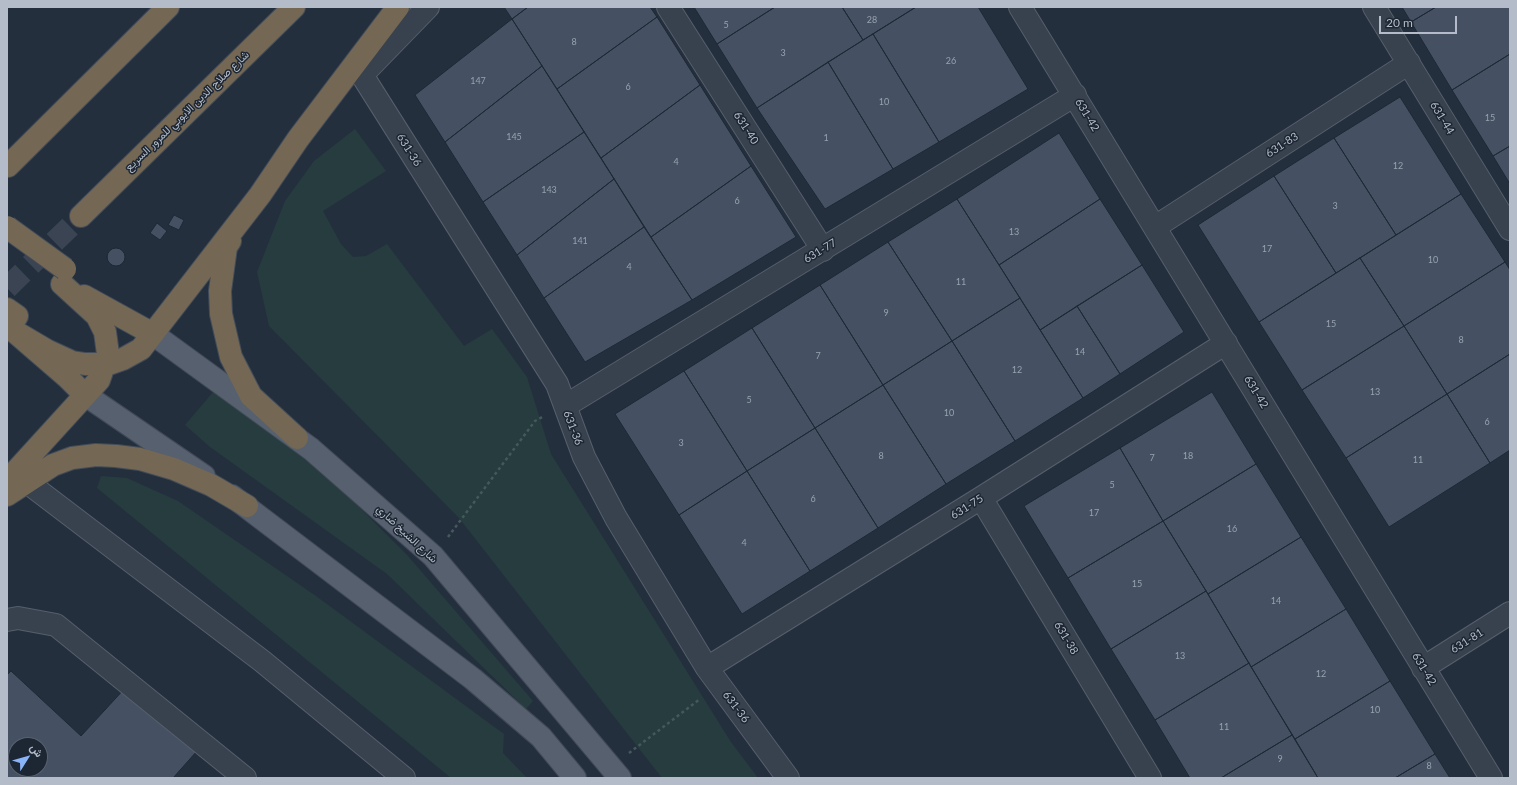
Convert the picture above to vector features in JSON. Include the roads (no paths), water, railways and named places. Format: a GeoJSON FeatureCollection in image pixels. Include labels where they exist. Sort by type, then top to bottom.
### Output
{"type":"FeatureCollection","features":[{"type":"Feature","properties":{"kind":"highway"},"geometry":{"type":"LineString","coordinates":[[8,166],[168,7]]}},
{"type":"Feature","properties":{"kind":"highway","name":"شارع صلاح الدين الايوبي للمرور السريع"},"geometry":{"type":"LineString","coordinates":[[81,216],[294,7]]}},
{"type":"Feature","properties":{"kind":"highway"},"geometry":{"type":"LineString","coordinates":[[297,438],[252,396],[231,357],[220,314],[221,276],[226,247],[298,139],[398,7]]}},
{"type":"Feature","properties":{"kind":"highway"},"geometry":{"type":"LineString","coordinates":[[13,319],[68,378],[96,379],[147,341],[198,273],[260,195]]}},
{"type":"Feature","properties":{"kind":"highway"},"geometry":{"type":"LineString","coordinates":[[7,227],[63,276],[147,341]]}},
{"type":"Feature","properties":{"kind":"highway"},"geometry":{"type":"LineString","coordinates":[[7,495],[16,479],[96,379],[108,354],[105,332],[97,316],[63,276]]}},
{"type":"Feature","properties":{"kind":"highway"},"geometry":{"type":"LineString","coordinates":[[13,319],[48,351],[72,362],[85,364],[96,379]]}},
{"type":"Feature","properties":{"kind":"highway"},"geometry":{"type":"LineString","coordinates":[[16,479],[72,458],[96,455],[116,456],[140,459],[174,469],[211,484],[247,506]]}},
{"type":"Feature","properties":{"kind":"main road","name":"شارع الشيخ ضاري"},"geometry":{"type":"LineString","coordinates":[[147,341],[297,438],[356,487],[433,556],[616,772]]}},
{"type":"Feature","properties":{"kind":"main road"},"geometry":{"type":"LineString","coordinates":[[96,379],[247,506],[473,679],[541,737],[575,778]]}},
{"type":"Feature","properties":{"kind":"street","name":"631-36"},"geometry":{"type":"LineString","coordinates":[[428,7],[362,75],[557,384],[584,457],[616,518],[713,676],[788,778]]}},
{"type":"Feature","properties":{"kind":"street","name":"631-40"},"geometry":{"type":"LineString","coordinates":[[668,7],[823,250]]}},
{"type":"Feature","properties":{"kind":"street","name":"631-42"},"geometry":{"type":"LineString","coordinates":[[1020,7],[1491,778]]}},
{"type":"Feature","properties":{"kind":"street","name":"631-44"},"geometry":{"type":"LineString","coordinates":[[1374,7],[1510,229]]}},
{"type":"Feature","properties":{"kind":"street","name":"631-83"},"geometry":{"type":"LineString","coordinates":[[1155,227],[1409,64]]}},
{"type":"Feature","properties":{"kind":"street","name":"631-77"},"geometry":{"type":"LineString","coordinates":[[564,406],[1075,96]]}},
{"type":"Feature","properties":{"kind":"street","name":"631-75"},"geometry":{"type":"LineString","coordinates":[[713,676],[981,498],[1226,343]]}},
{"type":"Feature","properties":{"kind":"street"},"geometry":{"type":"LineString","coordinates":[[16,479],[262,661],[404,778]]}},
{"type":"Feature","properties":{"kind":"street","name":"631-38"},"geometry":{"type":"LineString","coordinates":[[981,498],[1150,778]]}},
{"type":"Feature","properties":{"kind":"street","name":"631-81"},"geometry":{"type":"LineString","coordinates":[[1423,668],[1510,614]]}},
{"type":"Feature","properties":{"kind":"street"},"geometry":{"type":"LineString","coordinates":[[7,620],[18,618],[56,625],[245,778]]}},
{"type":"Feature","properties":{"kind":"tunnel"},"geometry":{"type":"LineString","coordinates":[[7,288],[81,216]]}}]}
